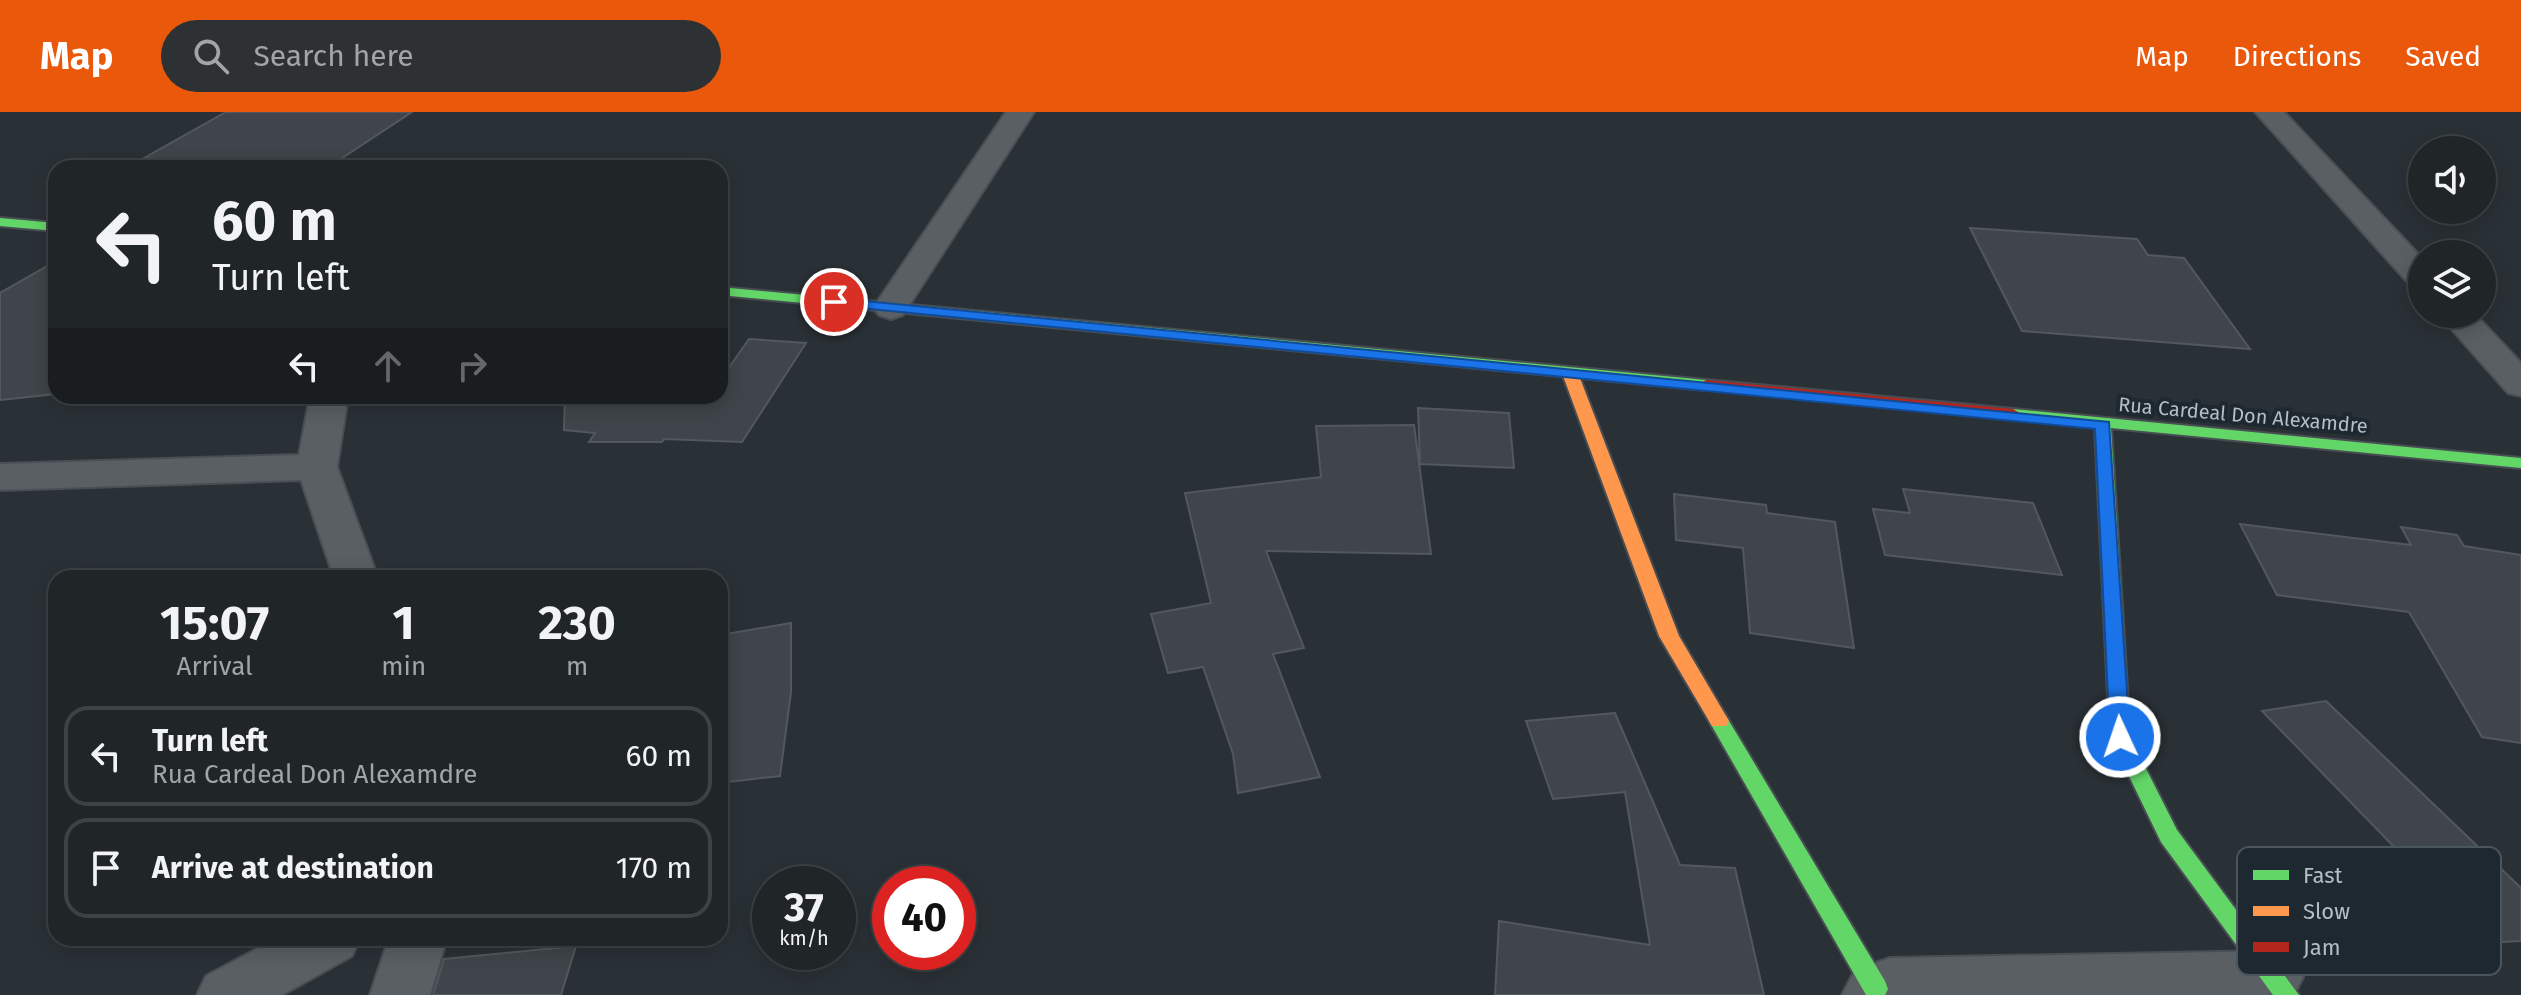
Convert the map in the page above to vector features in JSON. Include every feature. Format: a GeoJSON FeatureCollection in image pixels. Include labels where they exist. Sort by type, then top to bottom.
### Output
{"type":"FeatureCollection","features":[{"type":"Feature","properties":{"kind":"main road"},"geometry":{"type":"LineString","coordinates":[[0,222],[48,226]]}},
{"type":"Feature","properties":{"kind":"main road","name":"Rua Cardeal Don Alexamdre"},"geometry":{"type":"LineString","coordinates":[[728,292],[2521,463]]}},
{"type":"Feature","properties":{"kind":"main road"},"geometry":{"type":"LineString","coordinates":[[1570,373],[1669,636],[1874,992]]}},
{"type":"Feature","properties":{"kind":"main road"},"geometry":{"type":"LineString","coordinates":[[2103,425],[2120,737],[2169,836],[2237,928]]}},
{"type":"Feature","properties":{"kind":"street"},"geometry":{"type":"LineString","coordinates":[[891,308],[1020,112]]}},
{"type":"Feature","properties":{"kind":"street"},"geometry":{"type":"LineString","coordinates":[[2269,112],[2408,263]]}},
{"type":"Feature","properties":{"kind":"street"},"geometry":{"type":"LineString","coordinates":[[2469,328],[2521,385]]}},
{"type":"Feature","properties":{"kind":"street"},"geometry":{"type":"LineString","coordinates":[[328,404],[317,467],[353,570]]}},
{"type":"Feature","properties":{"kind":"street"},"geometry":{"type":"LineString","coordinates":[[0,477],[317,467]]}},
{"type":"Feature","properties":{"kind":"street"},"geometry":{"type":"LineString","coordinates":[[227,995],[316,946]]}},
{"type":"Feature","properties":{"kind":"street"},"geometry":{"type":"LineString","coordinates":[[400,995],[415,946]]}},
{"type":"Feature","properties":{"kind":"street"},"geometry":{"type":"LineString","coordinates":[[1874,992],[1921,984],[2280,986]]}},
{"type":"Feature","properties":{"kind":"building"},"geometry":{"type":"Polygon","coordinates":[[[226,112],[412,112],[339,160],[144,158],[226,112]]]}},
{"type":"Feature","properties":{"kind":"building"},"geometry":{"type":"Polygon","coordinates":[[[1970,228],[2137,239],[2148,255],[2184,258],[2250,349],[2022,331],[1970,228]]]}},
{"type":"Feature","properties":{"kind":"building"},"geometry":{"type":"Polygon","coordinates":[[[48,266],[48,395],[0,400],[0,293],[48,266]]]}},
{"type":"Feature","properties":{"kind":"building"},"geometry":{"type":"Polygon","coordinates":[[[749,339],[806,343],[742,442],[664,439],[662,442],[589,442],[595,433],[564,430],[565,404],[728,404],[728,369],[749,339]]]}},
{"type":"Feature","properties":{"kind":"building"},"geometry":{"type":"Polygon","coordinates":[[[1418,408],[1509,413],[1514,468],[1420,464],[1418,408]]]}},
{"type":"Feature","properties":{"kind":"building"},"geometry":{"type":"Polygon","coordinates":[[[1414,425],[1431,554],[1266,551],[1304,648],[1273,654],[1320,777],[1238,793],[1233,754],[1203,667],[1168,673],[1151,614],[1211,603],[1185,493],[1321,477],[1316,426],[1414,425]]]}},
{"type":"Feature","properties":{"kind":"building"},"geometry":{"type":"Polygon","coordinates":[[[1903,489],[2033,503],[2062,575],[1885,555],[1873,509],[1910,513],[1903,489]]]}},
{"type":"Feature","properties":{"kind":"building"},"geometry":{"type":"Polygon","coordinates":[[[1674,494],[1766,505],[1767,513],[1835,522],[1854,648],[1750,633],[1743,548],[1676,540],[1674,494]]]}},
{"type":"Feature","properties":{"kind":"building"},"geometry":{"type":"Polygon","coordinates":[[[2240,524],[2411,545],[2401,527],[2457,535],[2464,546],[2521,555],[2521,743],[2482,737],[2409,612],[2277,595],[2240,524]]]}},
{"type":"Feature","properties":{"kind":"building"},"geometry":{"type":"Polygon","coordinates":[[[791,623],[791,692],[780,776],[728,782],[728,634],[791,623]]]}},
{"type":"Feature","properties":{"kind":"building"},"geometry":{"type":"Polygon","coordinates":[[[2326,701],[2478,847],[2394,847],[2262,711],[2326,701]]]}},
{"type":"Feature","properties":{"kind":"building"},"geometry":{"type":"Polygon","coordinates":[[[1615,713],[1680,865],[1735,868],[1764,995],[1495,995],[1499,921],[1650,945],[1625,792],[1553,799],[1526,721],[1615,713]]]}},
{"type":"Feature","properties":{"kind":"building"},"geometry":{"type":"Polygon","coordinates":[[[2501,869],[2521,888],[2521,941],[2501,942],[2501,869]]]}},
{"type":"Feature","properties":{"kind":"building"},"geometry":{"type":"Polygon","coordinates":[[[576,946],[561,995],[433,995],[444,959],[576,946]]]}},
{"type":"Feature","properties":{"kind":"traffic: fast"},"geometry":{"type":"LineString","coordinates":[[0,222],[48,226]]}},
{"type":"Feature","properties":{"kind":"traffic: fast"},"geometry":{"type":"LineString","coordinates":[[728,292],[1706,385]]}},
{"type":"Feature","properties":{"kind":"traffic: fast"},"geometry":{"type":"LineString","coordinates":[[2013,414],[2521,463]]}},
{"type":"Feature","properties":{"kind":"traffic: fast"},"geometry":{"type":"LineString","coordinates":[[2103,425],[2120,737],[2169,836],[2237,928]]}},
{"type":"Feature","properties":{"kind":"traffic: fast"},"geometry":{"type":"LineString","coordinates":[[1719,721],[1876,989]]}},
{"type":"Feature","properties":{"kind":"traffic: fast"},"geometry":{"type":"LineString","coordinates":[[2272,975],[2287,995]]}},
{"type":"Feature","properties":{"kind":"traffic: slow"},"geometry":{"type":"LineString","coordinates":[[1570,373],[1669,636],[1719,721]]}},
{"type":"Feature","properties":{"kind":"traffic: jam"},"geometry":{"type":"LineString","coordinates":[[1706,385],[2013,414]]}},
{"type":"Feature","properties":{"kind":"route"},"geometry":{"type":"LineString","coordinates":[[834,302],[2103,425],[2120,737]]}}]}
